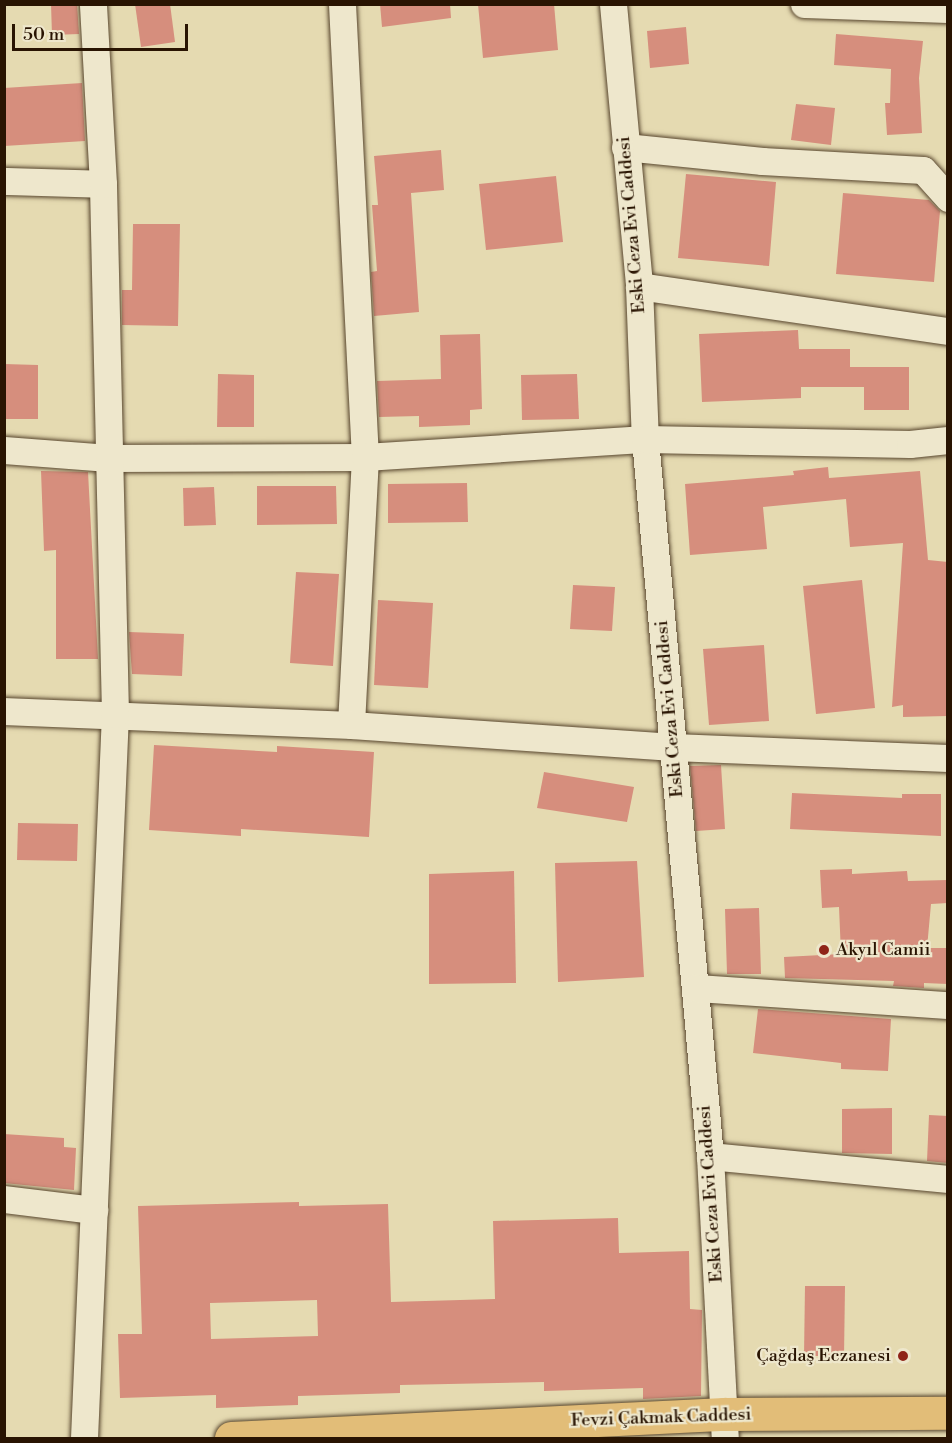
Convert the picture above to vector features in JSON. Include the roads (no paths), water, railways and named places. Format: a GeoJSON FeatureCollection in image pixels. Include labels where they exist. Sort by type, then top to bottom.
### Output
{"type":"FeatureCollection","features":[{"type":"Feature","properties":{"kind":"main road","name":"Fevzi Çakmak Caddesi"},"geometry":{"type":"LineString","coordinates":[[231,1438],[725,1426],[948,1413]]}},
{"type":"Feature","properties":{"kind":"street"},"geometry":{"type":"LineString","coordinates":[[84,1438],[115,714],[103,184],[93,4]]}},
{"type":"Feature","properties":{"kind":"street"},"geometry":{"type":"LineString","coordinates":[[342,4],[365,457],[351,725]]}},
{"type":"Feature","properties":{"kind":"street","name":"Eski Ceza Evi Caddesi"},"geometry":{"type":"LineString","coordinates":[[613,4],[639,286],[645,439],[710,1156],[725,1426]]}},
{"type":"Feature","properties":{"kind":"street"},"geometry":{"type":"LineString","coordinates":[[804,4],[948,9]]}},
{"type":"Feature","properties":{"kind":"street"},"geometry":{"type":"LineString","coordinates":[[625,147],[762,161],[923,170],[948,198]]}},
{"type":"Feature","properties":{"kind":"street"},"geometry":{"type":"LineString","coordinates":[[4,181],[103,184]]}},
{"type":"Feature","properties":{"kind":"street"},"geometry":{"type":"LineString","coordinates":[[639,286],[948,331]]}},
{"type":"Feature","properties":{"kind":"street"},"geometry":{"type":"LineString","coordinates":[[4,450],[109,458],[365,457],[645,439],[910,444],[948,440]]}},
{"type":"Feature","properties":{"kind":"street"},"geometry":{"type":"LineString","coordinates":[[4,711],[351,725],[673,747],[948,758]]}},
{"type":"Feature","properties":{"kind":"street"},"geometry":{"type":"LineString","coordinates":[[696,988],[948,1005]]}},
{"type":"Feature","properties":{"kind":"street"},"geometry":{"type":"LineString","coordinates":[[710,1156],[948,1179]]}},
{"type":"Feature","properties":{"kind":"street"},"geometry":{"type":"LineString","coordinates":[[4,1199],[94,1210]]}},
{"type":"Feature","properties":{"kind":"place","name":"Akyıl Camii"},"geometry":{"type":"Point","coordinates":[824,950]}},
{"type":"Feature","properties":{"kind":"place","name":"Çağdaş Eczanesi"},"geometry":{"type":"Point","coordinates":[903,1356]}}]}
